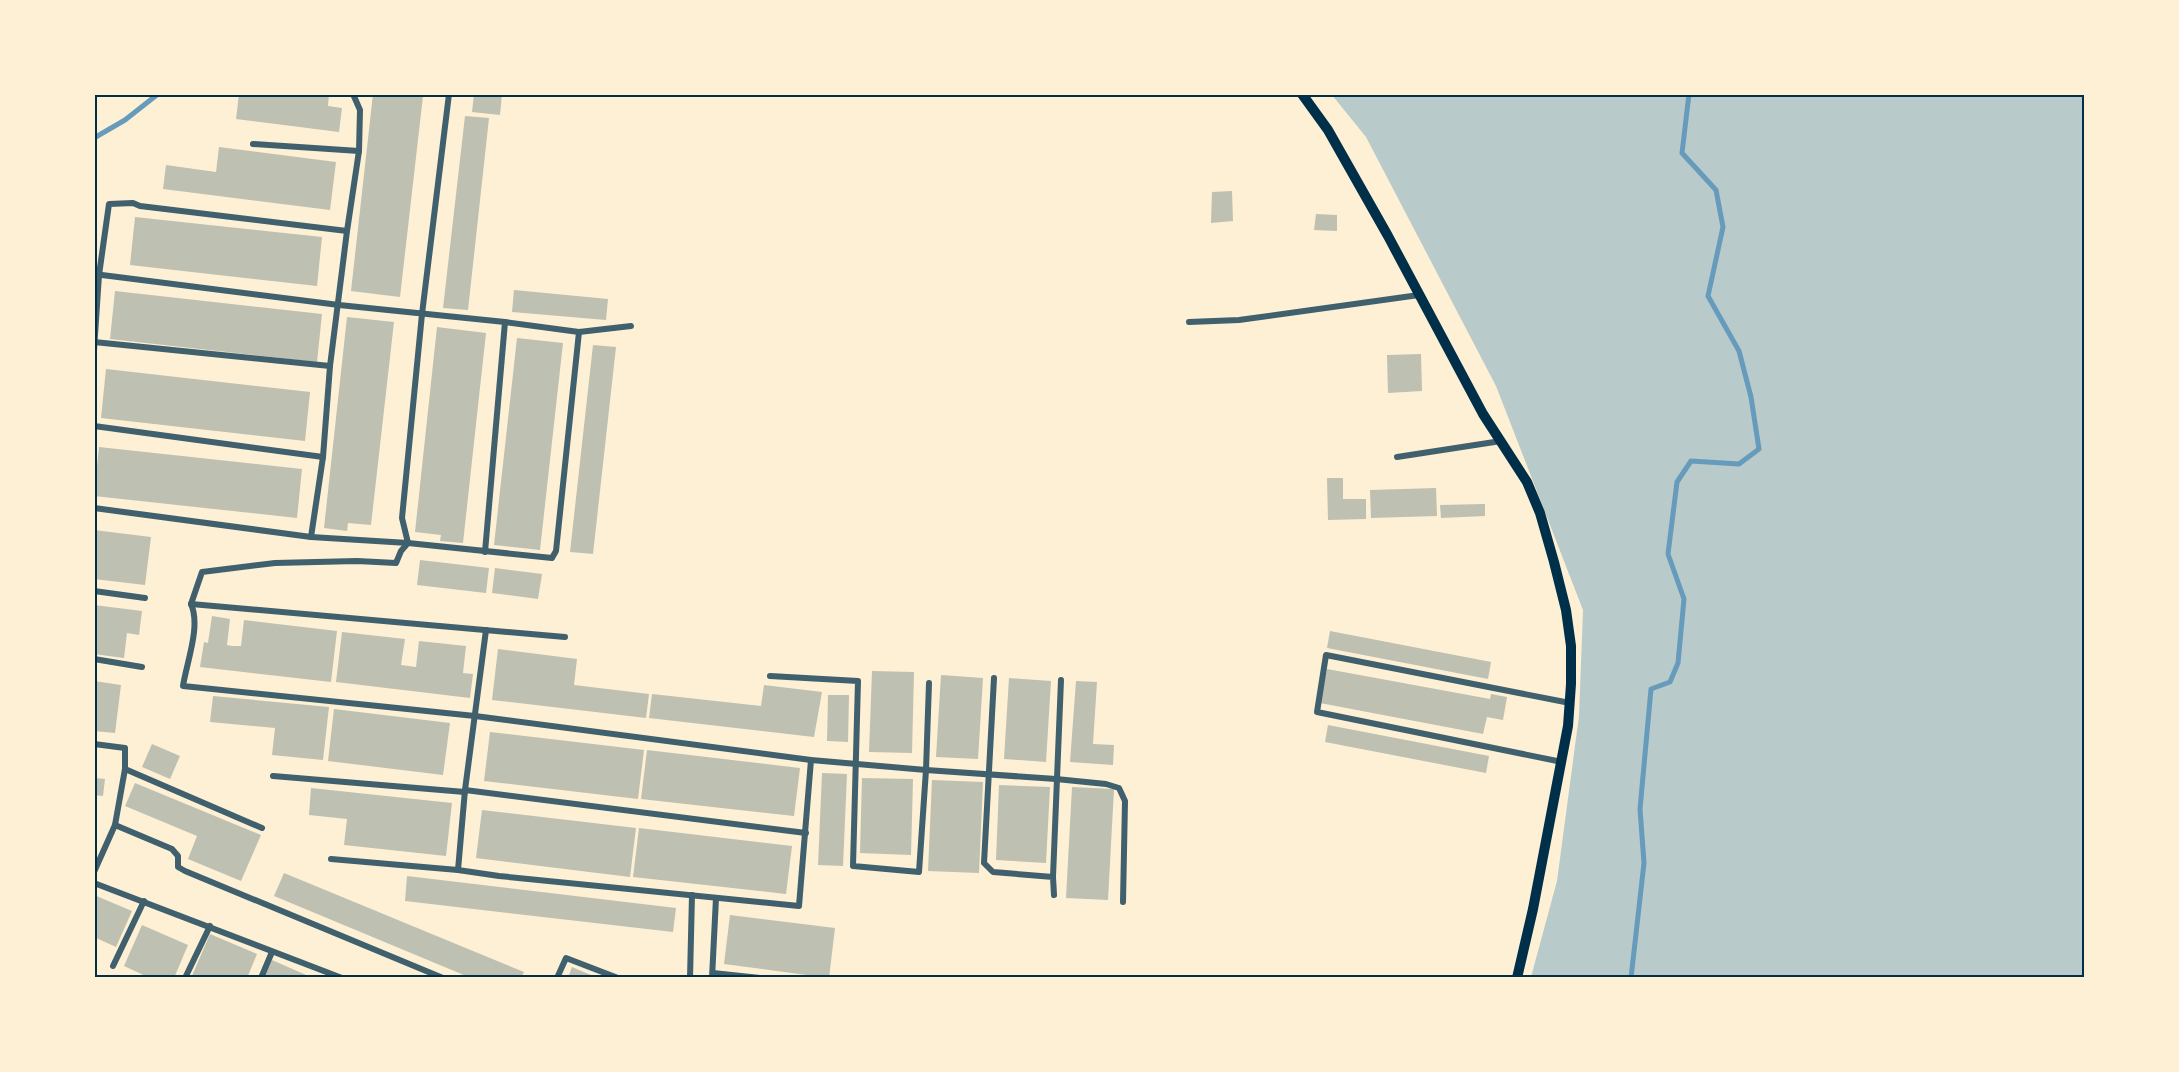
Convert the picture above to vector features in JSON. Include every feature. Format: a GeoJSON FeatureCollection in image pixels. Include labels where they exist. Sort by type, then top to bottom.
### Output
{"type":"FeatureCollection","features":[{"type":"Feature","properties":{"kind":"main road"},"geometry":{"type":"LineString","coordinates":[[1302,94],[1328,130],[1388,236],[1483,414],[1527,482],[1540,513],[1566,610],[1571,646],[1570,703],[1562,762],[1517,978]]}},
{"type":"Feature","properties":{"kind":"street"},"geometry":{"type":"LineString","coordinates":[[311,537],[323,457],[330,366],[346,231],[359,151],[360,110],[353,94]]}},
{"type":"Feature","properties":{"kind":"street"},"geometry":{"type":"LineString","coordinates":[[408,543],[402,518],[422,314],[449,94]]}},
{"type":"Feature","properties":{"kind":"street"},"geometry":{"type":"LineString","coordinates":[[253,144],[359,151]]}},
{"type":"Feature","properties":{"kind":"street"},"geometry":{"type":"LineString","coordinates":[[94,350],[97,275],[109,204],[133,203],[140,206],[346,231]]}},
{"type":"Feature","properties":{"kind":"street"},"geometry":{"type":"LineString","coordinates":[[97,275],[579,332],[631,326]]}},
{"type":"Feature","properties":{"kind":"street"},"geometry":{"type":"LineString","coordinates":[[1189,322],[1239,320],[1419,296]]}},
{"type":"Feature","properties":{"kind":"street"},"geometry":{"type":"LineString","coordinates":[[485,552],[504,322]]}},
{"type":"Feature","properties":{"kind":"street"},"geometry":{"type":"LineString","coordinates":[[94,508],[311,537],[408,543],[552,558],[556,551],[579,332]]}},
{"type":"Feature","properties":{"kind":"street"},"geometry":{"type":"LineString","coordinates":[[95,342],[330,366]]}},
{"type":"Feature","properties":{"kind":"street"},"geometry":{"type":"LineString","coordinates":[[94,426],[323,457]]}},
{"type":"Feature","properties":{"kind":"street"},"geometry":{"type":"LineString","coordinates":[[1397,457],[1502,441]]}},
{"type":"Feature","properties":{"kind":"street"},"geometry":{"type":"LineString","coordinates":[[408,543],[401,551],[396,563],[357,561],[275,563],[202,572],[191,604],[195,612],[193,640],[183,686],[475,716],[811,760],[989,775],[1056,778],[1115,786],[1122,792],[1125,801],[1123,902]]}},
{"type":"Feature","properties":{"kind":"street"},"geometry":{"type":"LineString","coordinates":[[94,591],[145,598]]}},
{"type":"Feature","properties":{"kind":"street"},"geometry":{"type":"LineString","coordinates":[[191,604],[565,637]]}},
{"type":"Feature","properties":{"kind":"street"},"geometry":{"type":"LineString","coordinates":[[458,870],[465,791],[486,630]]}},
{"type":"Feature","properties":{"kind":"street"},"geometry":{"type":"LineString","coordinates":[[1562,762],[1317,712],[1326,655],[1570,703]]}},
{"type":"Feature","properties":{"kind":"street"},"geometry":{"type":"LineString","coordinates":[[94,659],[142,667]]}},
{"type":"Feature","properties":{"kind":"street"},"geometry":{"type":"LineString","coordinates":[[770,676],[858,681],[853,866],[919,872],[929,683]]}},
{"type":"Feature","properties":{"kind":"street"},"geometry":{"type":"LineString","coordinates":[[994,678],[984,863],[993,872],[1053,877]]}},
{"type":"Feature","properties":{"kind":"street"},"geometry":{"type":"LineString","coordinates":[[1054,895],[1060,680]]}},
{"type":"Feature","properties":{"kind":"street"},"geometry":{"type":"LineString","coordinates":[[94,744],[125,748],[125,770],[115,825],[94,872]]}},
{"type":"Feature","properties":{"kind":"street"},"geometry":{"type":"LineString","coordinates":[[331,859],[799,906],[811,760]]}},
{"type":"Feature","properties":{"kind":"street"},"geometry":{"type":"LineString","coordinates":[[125,770],[262,828]]}},
{"type":"Feature","properties":{"kind":"street"},"geometry":{"type":"LineString","coordinates":[[273,776],[465,791],[806,833]]}},
{"type":"Feature","properties":{"kind":"street"},"geometry":{"type":"LineString","coordinates":[[115,825],[172,849],[178,856],[178,867],[185,871],[443,978]]}},
{"type":"Feature","properties":{"kind":"street"},"geometry":{"type":"LineString","coordinates":[[94,883],[342,978]]}},
{"type":"Feature","properties":{"kind":"street"},"geometry":{"type":"LineString","coordinates":[[690,978],[692,895]]}},
{"type":"Feature","properties":{"kind":"street"},"geometry":{"type":"LineString","coordinates":[[716,897],[712,975],[760,978]]}},
{"type":"Feature","properties":{"kind":"street"},"geometry":{"type":"LineString","coordinates":[[113,966],[144,902]]}},
{"type":"Feature","properties":{"kind":"street"},"geometry":{"type":"LineString","coordinates":[[185,978],[210,926]]}},
{"type":"Feature","properties":{"kind":"street"},"geometry":{"type":"LineString","coordinates":[[261,978],[272,952]]}},
{"type":"Feature","properties":{"kind":"street"},"geometry":{"type":"LineString","coordinates":[[557,978],[566,958],[618,978]]}},
{"type":"Feature","properties":{"kind":"shaded area"},"geometry":{"type":"Polygon","coordinates":[[[1332,95],[2084,95],[2084,977],[1531,977],[1557,881],[1579,716],[1583,610],[1496,386],[1366,137],[1332,95]]]}},
{"type":"Feature","properties":{"kind":"building"},"geometry":{"type":"Polygon","coordinates":[[[239,94],[329,94],[328,106],[342,108],[339,132],[236,119],[239,94]]]}},
{"type":"Feature","properties":{"kind":"building"},"geometry":{"type":"Polygon","coordinates":[[[373,94],[423,96],[400,297],[351,291],[373,94]]]}},
{"type":"Feature","properties":{"kind":"building"},"geometry":{"type":"Polygon","coordinates":[[[474,94],[502,94],[500,115],[472,112],[474,94]]]}},
{"type":"Feature","properties":{"kind":"building"},"geometry":{"type":"Polygon","coordinates":[[[465,116],[489,118],[468,310],[443,308],[465,116]]]}},
{"type":"Feature","properties":{"kind":"building"},"geometry":{"type":"Polygon","coordinates":[[[219,147],[336,162],[330,210],[163,189],[166,165],[216,172],[219,147]]]}},
{"type":"Feature","properties":{"kind":"building"},"geometry":{"type":"Polygon","coordinates":[[[1232,191],[1233,221],[1211,223],[1212,192],[1232,191]]]}},
{"type":"Feature","properties":{"kind":"building"},"geometry":{"type":"Polygon","coordinates":[[[1316,214],[1337,215],[1337,231],[1314,230],[1316,214]]]}},
{"type":"Feature","properties":{"kind":"building"},"geometry":{"type":"Polygon","coordinates":[[[135,217],[322,237],[317,286],[130,265],[135,217]]]}},
{"type":"Feature","properties":{"kind":"building"},"geometry":{"type":"Polygon","coordinates":[[[514,290],[608,299],[606,320],[512,312],[514,290]]]}},
{"type":"Feature","properties":{"kind":"building"},"geometry":{"type":"Polygon","coordinates":[[[115,291],[322,314],[317,362],[110,339],[115,291]]]}},
{"type":"Feature","properties":{"kind":"building"},"geometry":{"type":"Polygon","coordinates":[[[347,317],[394,322],[371,525],[348,523],[347,531],[324,528],[347,317]]]}},
{"type":"Feature","properties":{"kind":"building"},"geometry":{"type":"Polygon","coordinates":[[[437,327],[486,333],[463,543],[440,541],[441,535],[415,532],[437,327]]]}},
{"type":"Feature","properties":{"kind":"building"},"geometry":{"type":"Polygon","coordinates":[[[517,338],[563,343],[540,550],[494,545],[517,338]]]}},
{"type":"Feature","properties":{"kind":"building"},"geometry":{"type":"Polygon","coordinates":[[[593,345],[616,347],[593,554],[570,552],[593,345]]]}},
{"type":"Feature","properties":{"kind":"building"},"geometry":{"type":"Polygon","coordinates":[[[1421,354],[1422,391],[1388,393],[1387,355],[1421,354]]]}},
{"type":"Feature","properties":{"kind":"building"},"geometry":{"type":"Polygon","coordinates":[[[106,369],[310,392],[305,441],[101,418],[106,369]]]}},
{"type":"Feature","properties":{"kind":"building"},"geometry":{"type":"Polygon","coordinates":[[[99,447],[302,469],[297,518],[94,496],[99,447]]]}},
{"type":"Feature","properties":{"kind":"building"},"geometry":{"type":"Polygon","coordinates":[[[1327,478],[1343,478],[1343,499],[1366,499],[1366,519],[1328,520],[1327,478]]]}},
{"type":"Feature","properties":{"kind":"building"},"geometry":{"type":"Polygon","coordinates":[[[1436,488],[1437,516],[1371,518],[1370,490],[1436,488]]]}},
{"type":"Feature","properties":{"kind":"building"},"geometry":{"type":"Polygon","coordinates":[[[1485,504],[1485,516],[1441,518],[1440,505],[1485,504]]]}},
{"type":"Feature","properties":{"kind":"building"},"geometry":{"type":"Polygon","coordinates":[[[94,530],[151,537],[145,585],[94,579],[94,530]]]}},
{"type":"Feature","properties":{"kind":"building"},"geometry":{"type":"Polygon","coordinates":[[[420,560],[489,568],[486,593],[417,585],[420,560]]]}},
{"type":"Feature","properties":{"kind":"building"},"geometry":{"type":"Polygon","coordinates":[[[495,568],[542,574],[538,599],[492,593],[495,568]]]}},
{"type":"Feature","properties":{"kind":"building"},"geometry":{"type":"Polygon","coordinates":[[[94,605],[142,611],[139,635],[127,633],[124,658],[94,654],[94,605]]]}},
{"type":"Feature","properties":{"kind":"building"},"geometry":{"type":"Polygon","coordinates":[[[212,616],[230,619],[227,645],[232,646],[241,646],[244,620],[337,631],[331,682],[200,667],[204,642],[208,643],[212,616]]]}},
{"type":"Feature","properties":{"kind":"building"},"geometry":{"type":"Polygon","coordinates":[[[1330,631],[1491,662],[1488,679],[1327,648],[1330,631]]]}},
{"type":"Feature","properties":{"kind":"building"},"geometry":{"type":"Polygon","coordinates":[[[342,632],[405,639],[401,665],[416,667],[419,641],[466,646],[463,673],[473,674],[470,698],[336,682],[342,632]]]}},
{"type":"Feature","properties":{"kind":"building"},"geometry":{"type":"Polygon","coordinates":[[[498,649],[577,659],[574,685],[649,694],[646,718],[492,700],[498,649]]]}},
{"type":"Feature","properties":{"kind":"building"},"geometry":{"type":"Polygon","coordinates":[[[1327,669],[1490,699],[1491,694],[1507,697],[1503,720],[1487,717],[1483,734],[1320,703],[1327,669]]]}},
{"type":"Feature","properties":{"kind":"building"},"geometry":{"type":"Polygon","coordinates":[[[872,671],[914,672],[912,753],[869,752],[872,671]]]}},
{"type":"Feature","properties":{"kind":"building"},"geometry":{"type":"Polygon","coordinates":[[[941,675],[983,678],[978,759],[936,757],[941,675]]]}},
{"type":"Feature","properties":{"kind":"building"},"geometry":{"type":"Polygon","coordinates":[[[1009,678],[1051,681],[1046,762],[1004,759],[1009,678]]]}},
{"type":"Feature","properties":{"kind":"building"},"geometry":{"type":"Polygon","coordinates":[[[94,681],[121,685],[115,733],[94,731],[94,681]]]}},
{"type":"Feature","properties":{"kind":"building"},"geometry":{"type":"Polygon","coordinates":[[[1076,681],[1097,682],[1093,744],[1114,745],[1113,765],[1070,762],[1076,681]]]}},
{"type":"Feature","properties":{"kind":"building"},"geometry":{"type":"Polygon","coordinates":[[[764,685],[822,692],[814,737],[649,718],[652,694],[761,706],[764,685]]]}},
{"type":"Feature","properties":{"kind":"building"},"geometry":{"type":"Polygon","coordinates":[[[828,695],[849,695],[848,742],[827,741],[828,695]]]}},
{"type":"Feature","properties":{"kind":"building"},"geometry":{"type":"Polygon","coordinates":[[[213,696],[329,707],[323,760],[272,755],[275,728],[210,722],[213,696]]]}},
{"type":"Feature","properties":{"kind":"building"},"geometry":{"type":"Polygon","coordinates":[[[334,709],[450,723],[443,775],[328,761],[334,709]]]}},
{"type":"Feature","properties":{"kind":"building"},"geometry":{"type":"Polygon","coordinates":[[[1328,725],[1489,756],[1486,773],[1325,742],[1328,725]]]}},
{"type":"Feature","properties":{"kind":"building"},"geometry":{"type":"Polygon","coordinates":[[[490,732],[644,750],[638,799],[484,781],[490,732]]]}},
{"type":"Feature","properties":{"kind":"building"},"geometry":{"type":"Polygon","coordinates":[[[152,744],[180,756],[170,779],[142,767],[152,744]]]}},
{"type":"Feature","properties":{"kind":"building"},"geometry":{"type":"Polygon","coordinates":[[[647,750],[800,768],[794,816],[641,799],[647,750]]]}},
{"type":"Feature","properties":{"kind":"building"},"geometry":{"type":"Polygon","coordinates":[[[822,773],[847,774],[843,866],[818,865],[822,773]]]}},
{"type":"Feature","properties":{"kind":"building"},"geometry":{"type":"Polygon","coordinates":[[[94,778],[105,779],[103,796],[94,795],[94,778]]]}},
{"type":"Feature","properties":{"kind":"building"},"geometry":{"type":"Polygon","coordinates":[[[862,778],[913,779],[911,855],[860,853],[862,778]]]}},
{"type":"Feature","properties":{"kind":"building"},"geometry":{"type":"Polygon","coordinates":[[[932,780],[983,782],[979,873],[928,871],[932,780]]]}},
{"type":"Feature","properties":{"kind":"building"},"geometry":{"type":"Polygon","coordinates":[[[135,783],[261,835],[241,881],[188,859],[197,836],[125,806],[135,783]]]}},
{"type":"Feature","properties":{"kind":"building"},"geometry":{"type":"Polygon","coordinates":[[[999,785],[1050,787],[1046,863],[996,860],[999,785]]]}},
{"type":"Feature","properties":{"kind":"building"},"geometry":{"type":"Polygon","coordinates":[[[1072,787],[1114,789],[1108,900],[1066,898],[1072,787]]]}},
{"type":"Feature","properties":{"kind":"building"},"geometry":{"type":"Polygon","coordinates":[[[311,788],[452,803],[446,856],[344,845],[347,819],[309,815],[311,788]]]}},
{"type":"Feature","properties":{"kind":"building"},"geometry":{"type":"Polygon","coordinates":[[[482,810],[636,828],[630,877],[476,858],[482,810]]]}},
{"type":"Feature","properties":{"kind":"building"},"geometry":{"type":"Polygon","coordinates":[[[639,828],[792,846],[786,894],[633,877],[639,828]]]}},
{"type":"Feature","properties":{"kind":"building"},"geometry":{"type":"Polygon","coordinates":[[[284,873],[524,972],[521,978],[471,978],[274,896],[284,873]]]}},
{"type":"Feature","properties":{"kind":"building"},"geometry":{"type":"Polygon","coordinates":[[[407,876],[676,908],[673,932],[405,901],[407,876]]]}},
{"type":"Feature","properties":{"kind":"building"},"geometry":{"type":"Polygon","coordinates":[[[94,895],[132,911],[116,947],[94,937],[94,927],[97,922],[94,921],[94,895]]]}},
{"type":"Feature","properties":{"kind":"building"},"geometry":{"type":"Polygon","coordinates":[[[730,915],[835,928],[829,978],[724,964],[730,915]]]}},
{"type":"Feature","properties":{"kind":"building"},"geometry":{"type":"Polygon","coordinates":[[[142,925],[188,945],[174,978],[150,978],[124,966],[142,925]]]}},
{"type":"Feature","properties":{"kind":"building"},"geometry":{"type":"Polygon","coordinates":[[[210,934],[257,954],[247,978],[191,978],[210,934]]]}},
{"type":"Feature","properties":{"kind":"building"},"geometry":{"type":"Polygon","coordinates":[[[272,960],[313,978],[264,978],[272,960]]]}},
{"type":"Feature","properties":{"kind":"building"},"geometry":{"type":"Polygon","coordinates":[[[572,967],[586,973],[598,978],[568,978],[572,967]]]}},
{"type":"Feature","properties":{"kind":"waterway"},"geometry":{"type":"LineString","coordinates":[[94,138],[125,120],[158,94]]}},
{"type":"Feature","properties":{"kind":"waterway"},"geometry":{"type":"LineString","coordinates":[[1631,978],[1644,863],[1640,809],[1651,689],[1670,682],[1678,663],[1684,599],[1668,554],[1677,482],[1691,461],[1739,464],[1759,449],[1751,397],[1739,351],[1708,296],[1723,227],[1716,190],[1682,153],[1689,94]]}}]}
